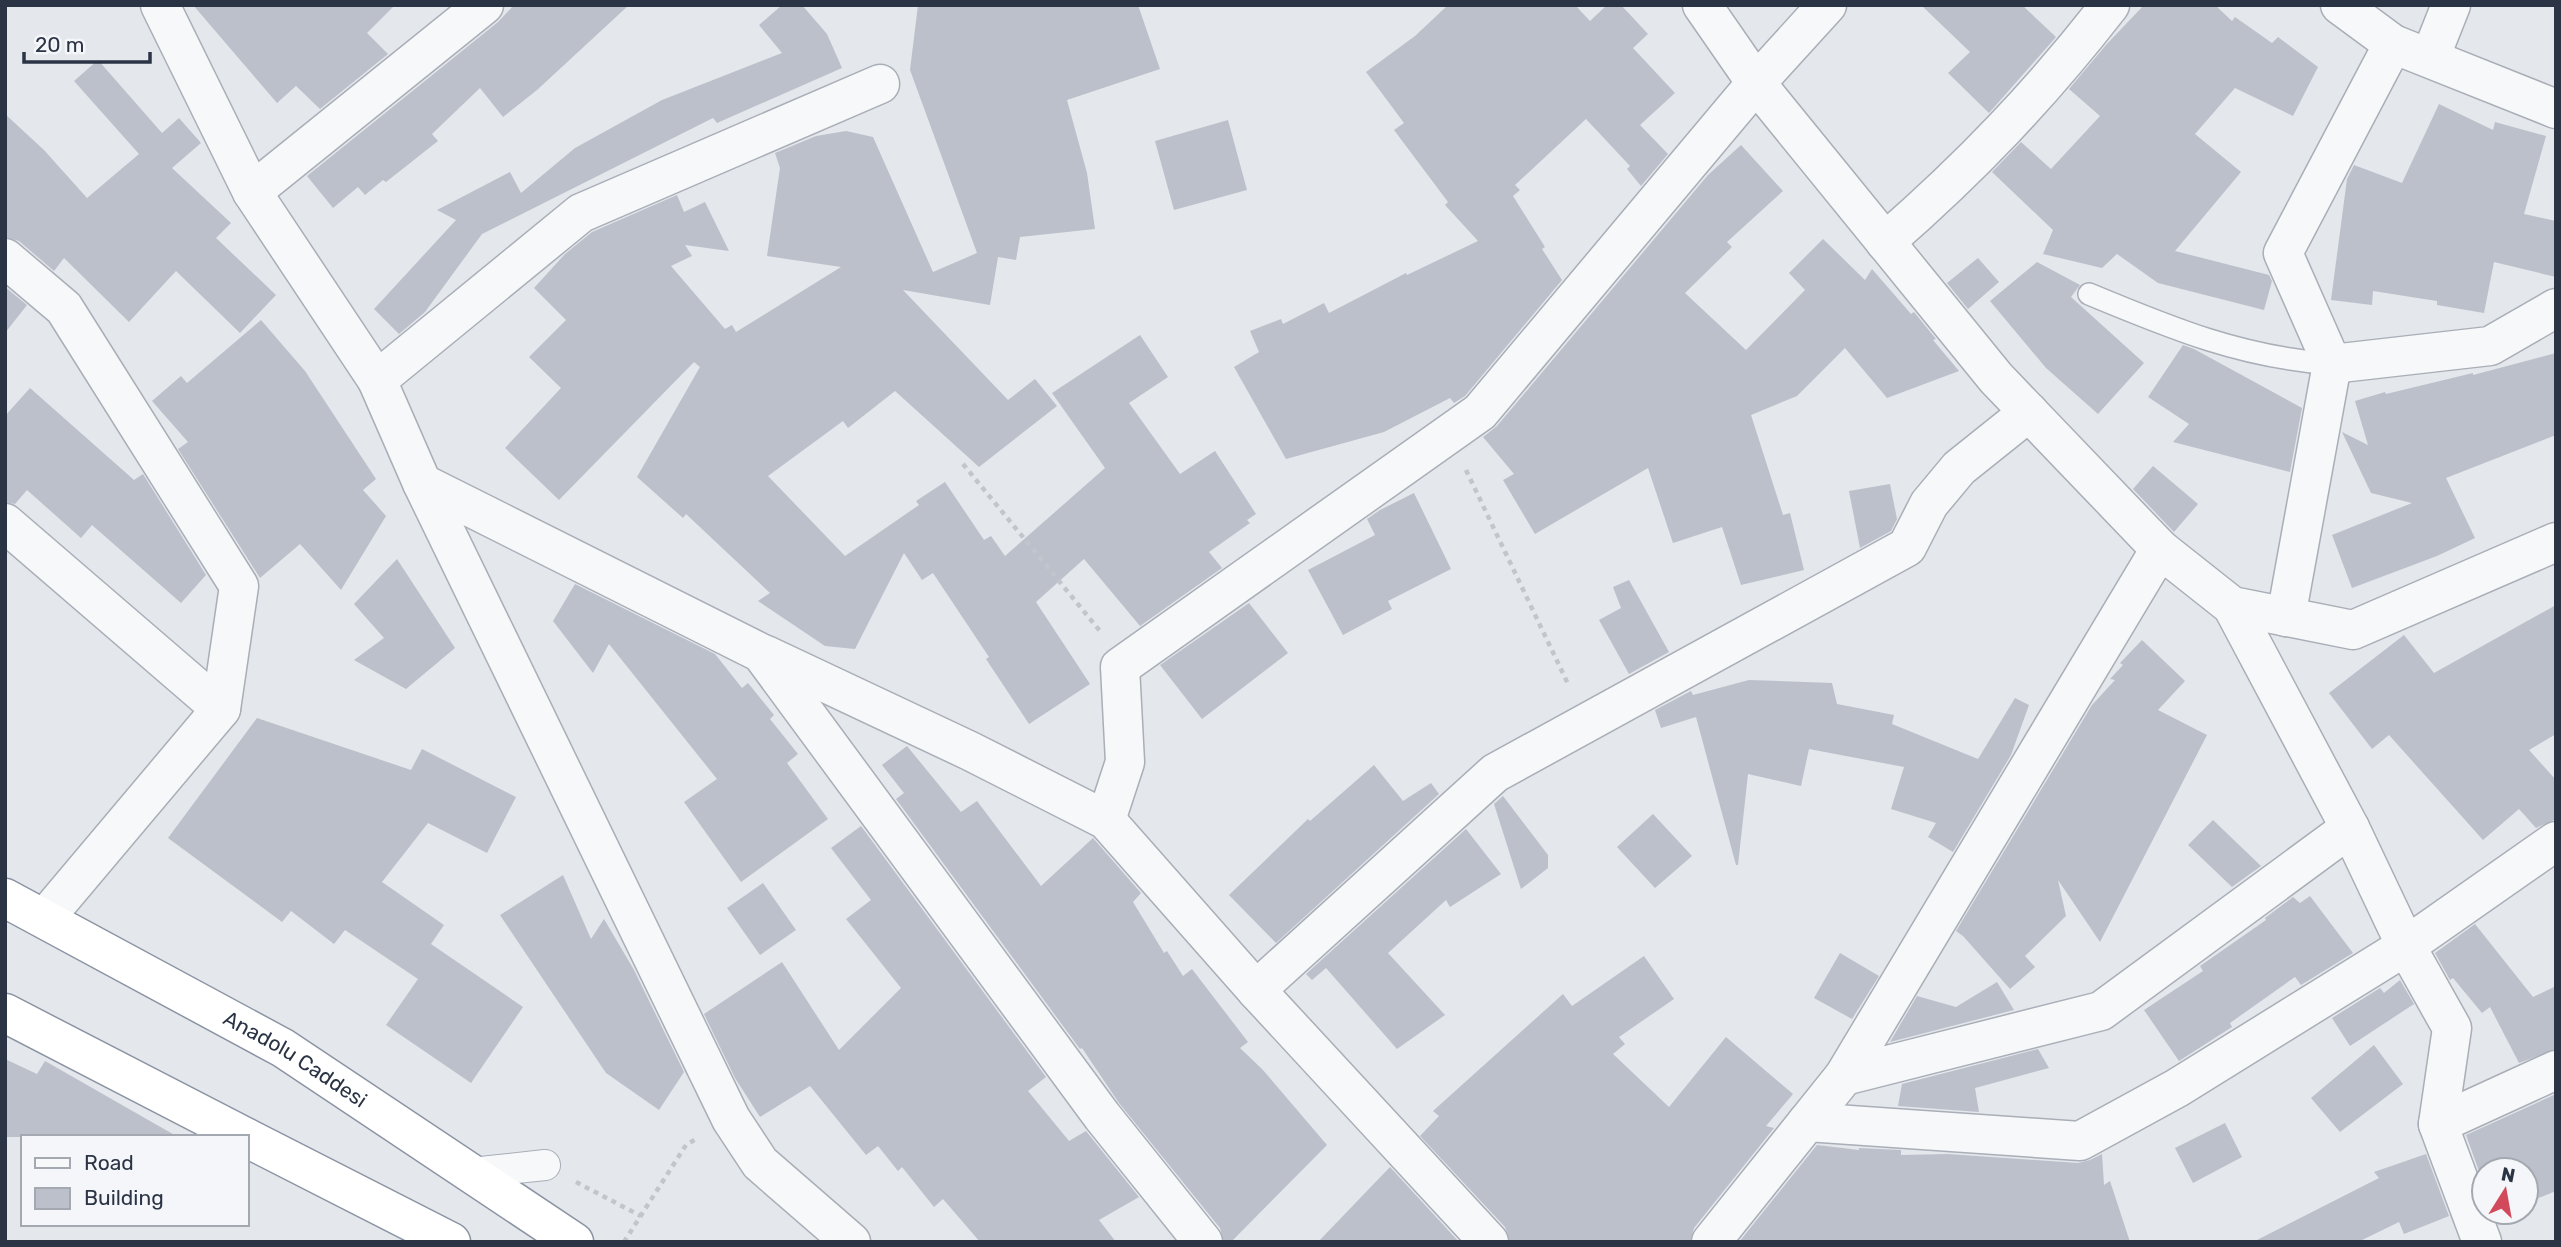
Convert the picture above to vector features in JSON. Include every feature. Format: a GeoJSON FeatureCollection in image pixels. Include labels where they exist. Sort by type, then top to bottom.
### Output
{"type":"FeatureCollection","features":[{"type":"Feature","properties":{"kind":"highway","name":"Anadolu Caddesi"},"geometry":{"type":"LineString","coordinates":[[5,898],[283,1048],[575,1242]]}},
{"type":"Feature","properties":{"kind":"highway"},"geometry":{"type":"LineString","coordinates":[[5,1013],[242,1135]]}},
{"type":"Feature","properties":{"kind":"highway"},"geometry":{"type":"LineString","coordinates":[[248,1138],[419,1231],[451,1242]]}},
{"type":"Feature","properties":{"kind":"street"},"geometry":{"type":"LineString","coordinates":[[160,5],[252,192],[377,380],[422,483],[730,1119],[760,1163],[851,1242]]}},
{"type":"Feature","properties":{"kind":"street"},"geometry":{"type":"LineString","coordinates":[[252,192],[484,5]]}},
{"type":"Feature","properties":{"kind":"street"},"geometry":{"type":"LineString","coordinates":[[1702,5],[1755,83],[1996,378],[2160,549],[2232,607],[2350,828],[2406,946],[2452,1028],[2438,1124],[2482,1242]]}},
{"type":"Feature","properties":{"kind":"street"},"geometry":{"type":"LineString","coordinates":[[1106,820],[1125,762],[1120,667],[1480,412],[1755,83],[1827,5]]}},
{"type":"Feature","properties":{"kind":"street"},"geometry":{"type":"LineString","coordinates":[[1885,242],[1943,191],[1999,136],[2042,90],[2110,5]]}},
{"type":"Feature","properties":{"kind":"street"},"geometry":{"type":"LineString","coordinates":[[2340,5],[2393,44],[2556,109]]}},
{"type":"Feature","properties":{"kind":"street"},"geometry":{"type":"LineString","coordinates":[[2430,58],[2451,5]]}},
{"type":"Feature","properties":{"kind":"street"},"geometry":{"type":"LineString","coordinates":[[2286,617],[2332,364],[2283,254],[2393,44]]}},
{"type":"Feature","properties":{"kind":"street"},"geometry":{"type":"LineString","coordinates":[[377,380],[580,214],[880,83]]}},
{"type":"Feature","properties":{"kind":"street"},"geometry":{"type":"LineString","coordinates":[[5,258],[64,308],[239,586],[221,709],[45,918]]}},
{"type":"Feature","properties":{"kind":"street"},"geometry":{"type":"LineString","coordinates":[[2332,364],[2490,346],[2556,308]]}},
{"type":"Feature","properties":{"kind":"street"},"geometry":{"type":"LineString","coordinates":[[1256,990],[1495,773],[1907,547],[1928,504],[1959,468],[2029,412]]}},
{"type":"Feature","properties":{"kind":"street"},"geometry":{"type":"LineString","coordinates":[[422,483],[761,653],[970,751],[1106,820],[1256,990],[1489,1242]]}},
{"type":"Feature","properties":{"kind":"street"},"geometry":{"type":"LineString","coordinates":[[5,523],[221,709]]}},
{"type":"Feature","properties":{"kind":"street"},"geometry":{"type":"LineString","coordinates":[[2232,607],[2353,630],[2556,542]]}},
{"type":"Feature","properties":{"kind":"street"},"geometry":{"type":"LineString","coordinates":[[1711,1242],[1844,1076],[2160,549]]}},
{"type":"Feature","properties":{"kind":"street"},"geometry":{"type":"LineString","coordinates":[[761,653],[1102,1116],[1203,1242]]}},
{"type":"Feature","properties":{"kind":"street"},"geometry":{"type":"LineString","coordinates":[[1844,1076],[2101,1011],[2350,828]]}},
{"type":"Feature","properties":{"kind":"street"},"geometry":{"type":"LineString","coordinates":[[1807,1122],[2080,1141],[2177,1088],[2406,946],[2556,841]]}},
{"type":"Feature","properties":{"kind":"street"},"geometry":{"type":"LineString","coordinates":[[2438,1124],[2556,1070]]}},
{"type":"Feature","properties":{"kind":"street"},"geometry":{"type":"LineString","coordinates":[[471,1173],[545,1165]]}},
{"type":"Feature","properties":{"kind":"lane"},"geometry":{"type":"LineString","coordinates":[[2089,294],[2150,320],[2242,351],[2332,364]]}},
{"type":"Feature","properties":{"kind":"path"},"geometry":{"type":"LineString","coordinates":[[1449,434],[1586,723]]}},
{"type":"Feature","properties":{"kind":"path"},"geometry":{"type":"LineString","coordinates":[[963,464],[1102,633],[1120,667]]}},
{"type":"Feature","properties":{"kind":"path"},"geometry":{"type":"LineString","coordinates":[[624,1242],[686,1145]]}},
{"type":"Feature","properties":{"kind":"path"},"geometry":{"type":"LineString","coordinates":[[545,1165],[641,1216]]}},
{"type":"Feature","properties":{"kind":"building"},"geometry":{"type":"Polygon","coordinates":[[[193,5],[395,5],[367,33],[388,54],[320,109],[296,86],[277,103],[193,5]]]}},
{"type":"Feature","properties":{"kind":"building"},"geometry":{"type":"Polygon","coordinates":[[[514,5],[629,5],[537,90],[503,117],[480,88],[432,134],[438,141],[386,182],[383,180],[365,195],[358,187],[333,208],[307,176],[498,22],[514,5]]]}},
{"type":"Feature","properties":{"kind":"building"},"geometry":{"type":"Polygon","coordinates":[[[782,5],[802,5],[827,34],[842,68],[717,123],[713,118],[482,234],[425,312],[399,334],[374,309],[456,220],[437,210],[510,172],[521,193],[575,148],[662,100],[782,53],[759,25],[782,5]]]}},
{"type":"Feature","properties":{"kind":"building"},"geometry":{"type":"Polygon","coordinates":[[[918,5],[1138,5],[1160,69],[1067,100],[1087,173],[1095,229],[1020,237],[1016,260],[998,257],[990,305],[903,290],[1008,400],[1035,379],[1057,406],[979,467],[895,391],[848,428],[843,421],[768,476],[845,556],[919,505],[916,501],[945,482],[984,540],[991,536],[1005,556],[1105,468],[1052,393],[1140,335],[1168,377],[1129,403],[1180,474],[1215,451],[1256,514],[1247,520],[1250,523],[1209,552],[1222,568],[1140,626],[1084,559],[1036,602],[1090,684],[1029,724],[986,659],[989,657],[933,573],[922,580],[904,553],[855,649],[825,646],[758,601],[770,593],[686,514],[683,518],[637,477],[700,367],[694,362],[559,500],[505,448],[561,388],[529,357],[566,320],[534,288],[565,254],[592,232],[677,195],[684,212],[705,202],[729,251],[685,245],[692,256],[671,266],[725,329],[732,325],[736,332],[841,267],[767,256],[780,168],[775,153],[816,136],[846,131],[873,137],[933,272],[977,253],[910,70],[918,5]]]}},
{"type":"Feature","properties":{"kind":"building"},"geometry":{"type":"Polygon","coordinates":[[[1448,5],[1575,5],[1590,21],[1607,5],[1621,5],[1648,34],[1633,48],[1675,93],[1640,125],[1668,154],[1641,186],[1627,169],[1630,166],[1586,119],[1515,185],[1520,190],[1513,196],[1562,280],[1465,396],[1454,403],[1450,398],[1384,432],[1286,459],[1234,367],[1259,352],[1250,331],[1281,319],[1283,324],[1324,303],[1329,313],[1406,273],[1407,275],[1478,241],[1445,205],[1448,202],[1394,130],[1404,123],[1366,72],[1415,36],[1448,5]]]}},
{"type":"Feature","properties":{"kind":"building"},"geometry":{"type":"Polygon","coordinates":[[[1921,5],[2022,5],[2056,37],[1989,113],[1948,73],[1970,52],[1921,5]]]}},
{"type":"Feature","properties":{"kind":"building"},"geometry":{"type":"Polygon","coordinates":[[[2144,5],[2215,5],[2232,21],[2235,17],[2272,43],[2278,37],[2318,67],[2293,116],[2235,88],[2195,134],[2241,172],[2175,251],[2269,275],[2272,281],[2264,310],[2158,283],[2117,254],[2102,268],[2043,254],[2053,230],[1992,172],[2021,142],[2051,169],[2100,116],[2069,89],[2144,5]]]}},
{"type":"Feature","properties":{"kind":"building"},"geometry":{"type":"Polygon","coordinates":[[[98,60],[162,133],[179,118],[201,143],[172,168],[231,223],[216,238],[276,295],[240,333],[176,271],[129,322],[64,258],[54,271],[19,241],[5,237],[5,114],[44,150],[87,198],[139,154],[74,81],[98,60]]]}},
{"type":"Feature","properties":{"kind":"building"},"geometry":{"type":"Polygon","coordinates":[[[2439,104],[2493,130],[2495,122],[2546,136],[2524,214],[2556,221],[2556,277],[2494,262],[2484,313],[2437,305],[2437,301],[2373,291],[2372,305],[2331,300],[2347,179],[2354,165],[2402,183],[2439,104]]]}},
{"type":"Feature","properties":{"kind":"building"},"geometry":{"type":"Polygon","coordinates":[[[1228,120],[1247,190],[1174,210],[1155,141],[1228,120]]]}},
{"type":"Feature","properties":{"kind":"building"},"geometry":{"type":"Polygon","coordinates":[[[1741,145],[1783,191],[1727,242],[1732,247],[1685,293],[1746,350],[1805,290],[1789,273],[1823,239],[1865,280],[1872,269],[1911,314],[1914,312],[1959,371],[1887,398],[1845,348],[1797,396],[1751,415],[1783,515],[1790,513],[1804,570],[1741,585],[1722,527],[1673,543],[1648,468],[1535,534],[1503,480],[1514,474],[1483,437],[1497,426],[1708,175],[1741,145]]]}},
{"type":"Feature","properties":{"kind":"building"},"geometry":{"type":"Polygon","coordinates":[[[1978,258],[1999,282],[1968,309],[1947,283],[1978,258]]]}},
{"type":"Feature","properties":{"kind":"building"},"geometry":{"type":"Polygon","coordinates":[[[2037,262],[2080,285],[2071,297],[2144,363],[2098,414],[2046,368],[1990,301],[2037,262]]]}},
{"type":"Feature","properties":{"kind":"building"},"geometry":{"type":"Polygon","coordinates":[[[5,287],[27,305],[5,333],[5,287]]]}},
{"type":"Feature","properties":{"kind":"building"},"geometry":{"type":"Polygon","coordinates":[[[261,320],[305,371],[376,479],[363,490],[386,516],[341,590],[300,544],[260,578],[178,449],[188,442],[152,401],[181,376],[187,383],[261,320]]]}},
{"type":"Feature","properties":{"kind":"building"},"geometry":{"type":"Polygon","coordinates":[[[2183,345],[2302,408],[2290,472],[2173,442],[2189,424],[2148,397],[2183,345]]]}},
{"type":"Feature","properties":{"kind":"building"},"geometry":{"type":"Polygon","coordinates":[[[2556,353],[2556,435],[2446,478],[2475,538],[2437,556],[2352,588],[2332,535],[2412,503],[2371,493],[2342,432],[2368,445],[2355,401],[2385,392],[2386,394],[2473,375],[2556,353]]]}},
{"type":"Feature","properties":{"kind":"building"},"geometry":{"type":"Polygon","coordinates":[[[30,388],[134,480],[143,474],[206,575],[181,603],[92,525],[81,538],[27,490],[15,504],[5,502],[5,416],[30,388]]]}},
{"type":"Feature","properties":{"kind":"building"},"geometry":{"type":"Polygon","coordinates":[[[2153,466],[2198,504],[2174,532],[2133,489],[2153,466]]]}},
{"type":"Feature","properties":{"kind":"building"},"geometry":{"type":"Polygon","coordinates":[[[1890,484],[1897,519],[1891,531],[1860,548],[1849,491],[1890,484]]]}},
{"type":"Feature","properties":{"kind":"building"},"geometry":{"type":"Polygon","coordinates":[[[1414,493],[1451,569],[1388,601],[1392,609],[1343,635],[1308,570],[1375,535],[1367,519],[1414,493]]]}},
{"type":"Feature","properties":{"kind":"building"},"geometry":{"type":"Polygon","coordinates":[[[397,559],[455,648],[406,689],[354,660],[384,638],[354,604],[397,559]]]}},
{"type":"Feature","properties":{"kind":"building"},"geometry":{"type":"Polygon","coordinates":[[[1629,580],[1669,652],[1629,674],[1599,620],[1621,608],[1613,587],[1629,580]]]}},
{"type":"Feature","properties":{"kind":"building"},"geometry":{"type":"Polygon","coordinates":[[[575,584],[715,654],[742,688],[748,683],[774,715],[770,719],[798,754],[787,763],[828,819],[741,882],[684,802],[717,779],[609,644],[593,673],[553,621],[575,584]]]}},
{"type":"Feature","properties":{"kind":"building"},"geometry":{"type":"Polygon","coordinates":[[[1249,603],[1288,653],[1202,719],[1160,665],[1249,603]]]}},
{"type":"Feature","properties":{"kind":"building"},"geometry":{"type":"Polygon","coordinates":[[[2556,605],[2556,734],[2529,750],[2556,780],[2556,819],[2536,828],[2519,809],[2483,840],[2389,735],[2372,749],[2329,693],[2404,635],[2434,673],[2556,605]]]}},
{"type":"Feature","properties":{"kind":"building"},"geometry":{"type":"Polygon","coordinates":[[[2142,640],[2185,681],[2158,710],[2207,735],[2100,942],[2058,880],[2066,916],[2025,956],[2035,967],[2010,989],[1956,931],[2092,705],[2115,680],[2110,679],[2123,665],[2120,663],[2142,640]]]}},
{"type":"Feature","properties":{"kind":"building"},"geometry":{"type":"Polygon","coordinates":[[[1749,680],[1832,683],[1837,704],[1894,715],[1892,724],[1978,759],[2015,698],[2029,705],[2011,755],[1953,852],[1928,837],[1936,823],[1891,809],[1904,767],[1809,749],[1801,786],[1748,774],[1736,865],[1696,717],[1661,728],[1655,710],[1691,691],[1693,695],[1749,680]]]}},
{"type":"Feature","properties":{"kind":"building"},"geometry":{"type":"Polygon","coordinates":[[[257,718],[411,770],[422,749],[516,797],[487,853],[428,823],[382,882],[444,925],[431,944],[523,1007],[471,1083],[386,1025],[418,979],[345,930],[334,944],[291,911],[282,922],[168,838],[257,718]]]}},
{"type":"Feature","properties":{"kind":"building"},"geometry":{"type":"Polygon","coordinates":[[[907,746],[961,812],[977,801],[1041,886],[1093,838],[1141,893],[1133,902],[1164,953],[1167,951],[1183,976],[1192,969],[1248,1042],[1240,1048],[1263,1070],[1327,1145],[1231,1242],[1224,1242],[1220,1228],[1119,1103],[1082,1048],[1080,1049],[896,799],[904,793],[882,765],[907,746]]]}},
{"type":"Feature","properties":{"kind":"building"},"geometry":{"type":"Polygon","coordinates":[[[1374,765],[1403,801],[1431,783],[1439,794],[1276,943],[1229,895],[1308,819],[1310,821],[1374,765]]]}},
{"type":"Feature","properties":{"kind":"building"},"geometry":{"type":"Polygon","coordinates":[[[1503,796],[1548,855],[1548,868],[1521,889],[1494,804],[1503,796]]]}},
{"type":"Feature","properties":{"kind":"building"},"geometry":{"type":"Polygon","coordinates":[[[1653,814],[1692,856],[1655,888],[1617,847],[1653,814]]]}},
{"type":"Feature","properties":{"kind":"building"},"geometry":{"type":"Polygon","coordinates":[[[2213,820],[2261,866],[2232,887],[2188,845],[2213,820]]]}},
{"type":"Feature","properties":{"kind":"building"},"geometry":{"type":"Polygon","coordinates":[[[861,826],[1046,1077],[1028,1091],[1069,1141],[1086,1131],[1139,1197],[1099,1220],[1116,1242],[980,1242],[943,1199],[934,1207],[902,1167],[898,1171],[878,1146],[866,1155],[810,1086],[760,1117],[735,1078],[704,1014],[782,962],[839,1050],[901,988],[846,919],[871,900],[831,848],[861,826]]]}},
{"type":"Feature","properties":{"kind":"building"},"geometry":{"type":"Polygon","coordinates":[[[1466,829],[1501,874],[1450,907],[1446,900],[1388,953],[1445,1015],[1397,1049],[1326,968],[1312,980],[1306,974],[1466,829]]]}},
{"type":"Feature","properties":{"kind":"building"},"geometry":{"type":"Polygon","coordinates":[[[563,875],[591,939],[604,919],[634,970],[684,1072],[659,1110],[606,1073],[500,915],[563,875]]]}},
{"type":"Feature","properties":{"kind":"building"},"geometry":{"type":"Polygon","coordinates":[[[763,883],[796,930],[760,955],[727,908],[763,883]]]}},
{"type":"Feature","properties":{"kind":"building"},"geometry":{"type":"Polygon","coordinates":[[[2310,896],[2353,953],[2301,985],[2295,977],[2230,1023],[2232,1027],[2179,1061],[2144,1010],[2203,971],[2200,966],[2266,920],[2265,918],[2293,897],[2300,903],[2310,896]]]}},
{"type":"Feature","properties":{"kind":"building"},"geometry":{"type":"Polygon","coordinates":[[[2475,924],[2533,997],[2556,986],[2556,1049],[2519,1063],[2490,1007],[2482,1013],[2453,978],[2450,980],[2435,953],[2475,924]]]}},
{"type":"Feature","properties":{"kind":"building"},"geometry":{"type":"Polygon","coordinates":[[[1840,953],[1879,976],[1852,1019],[1814,998],[1840,953]]]}},
{"type":"Feature","properties":{"kind":"building"},"geometry":{"type":"Polygon","coordinates":[[[1644,956],[1674,999],[1619,1037],[1625,1044],[1613,1054],[1669,1107],[1726,1037],[1793,1094],[1766,1126],[1774,1128],[1694,1228],[1690,1242],[1510,1242],[1505,1227],[1420,1136],[1439,1116],[1433,1111],[1563,994],[1572,1006],[1644,956]]]}},
{"type":"Feature","properties":{"kind":"building"},"geometry":{"type":"Polygon","coordinates":[[[2400,980],[2414,1004],[2350,1046],[2332,1018],[2380,988],[2384,993],[2400,980]]]}},
{"type":"Feature","properties":{"kind":"building"},"geometry":{"type":"Polygon","coordinates":[[[1997,982],[2014,1010],[1890,1042],[1917,996],[1956,1007],[1997,982]]]}},
{"type":"Feature","properties":{"kind":"building"},"geometry":{"type":"Polygon","coordinates":[[[2374,1045],[2403,1084],[2340,1132],[2311,1098],[2374,1045]]]}},
{"type":"Feature","properties":{"kind":"building"},"geometry":{"type":"Polygon","coordinates":[[[2038,1049],[2049,1068],[1975,1088],[1979,1112],[1898,1106],[1902,1084],[2038,1049]]]}},
{"type":"Feature","properties":{"kind":"building"},"geometry":{"type":"Polygon","coordinates":[[[5,1059],[37,1074],[45,1061],[174,1135],[21,1135],[5,1137],[5,1059]]]}},
{"type":"Feature","properties":{"kind":"building"},"geometry":{"type":"Polygon","coordinates":[[[2556,1094],[2556,1191],[2540,1197],[2540,1156],[2474,1156],[2466,1135],[2556,1094]]]}},
{"type":"Feature","properties":{"kind":"building"},"geometry":{"type":"Polygon","coordinates":[[[2225,1123],[2242,1157],[2193,1183],[2175,1148],[2225,1123]]]}},
{"type":"Feature","properties":{"kind":"building"},"geometry":{"type":"Polygon","coordinates":[[[1817,1145],[1859,1150],[1901,1150],[1901,1155],[1948,1154],[2078,1163],[2102,1154],[2104,1185],[2110,1181],[2130,1242],[1739,1242],[1817,1145]]]}},
{"type":"Feature","properties":{"kind":"building"},"geometry":{"type":"Polygon","coordinates":[[[2426,1154],[2449,1216],[2404,1234],[2399,1222],[2358,1242],[2253,1242],[2379,1178],[2374,1172],[2426,1154]]]}},
{"type":"Feature","properties":{"kind":"building"},"geometry":{"type":"Polygon","coordinates":[[[1390,1167],[1459,1242],[1318,1242],[1390,1167]]]}}]}
